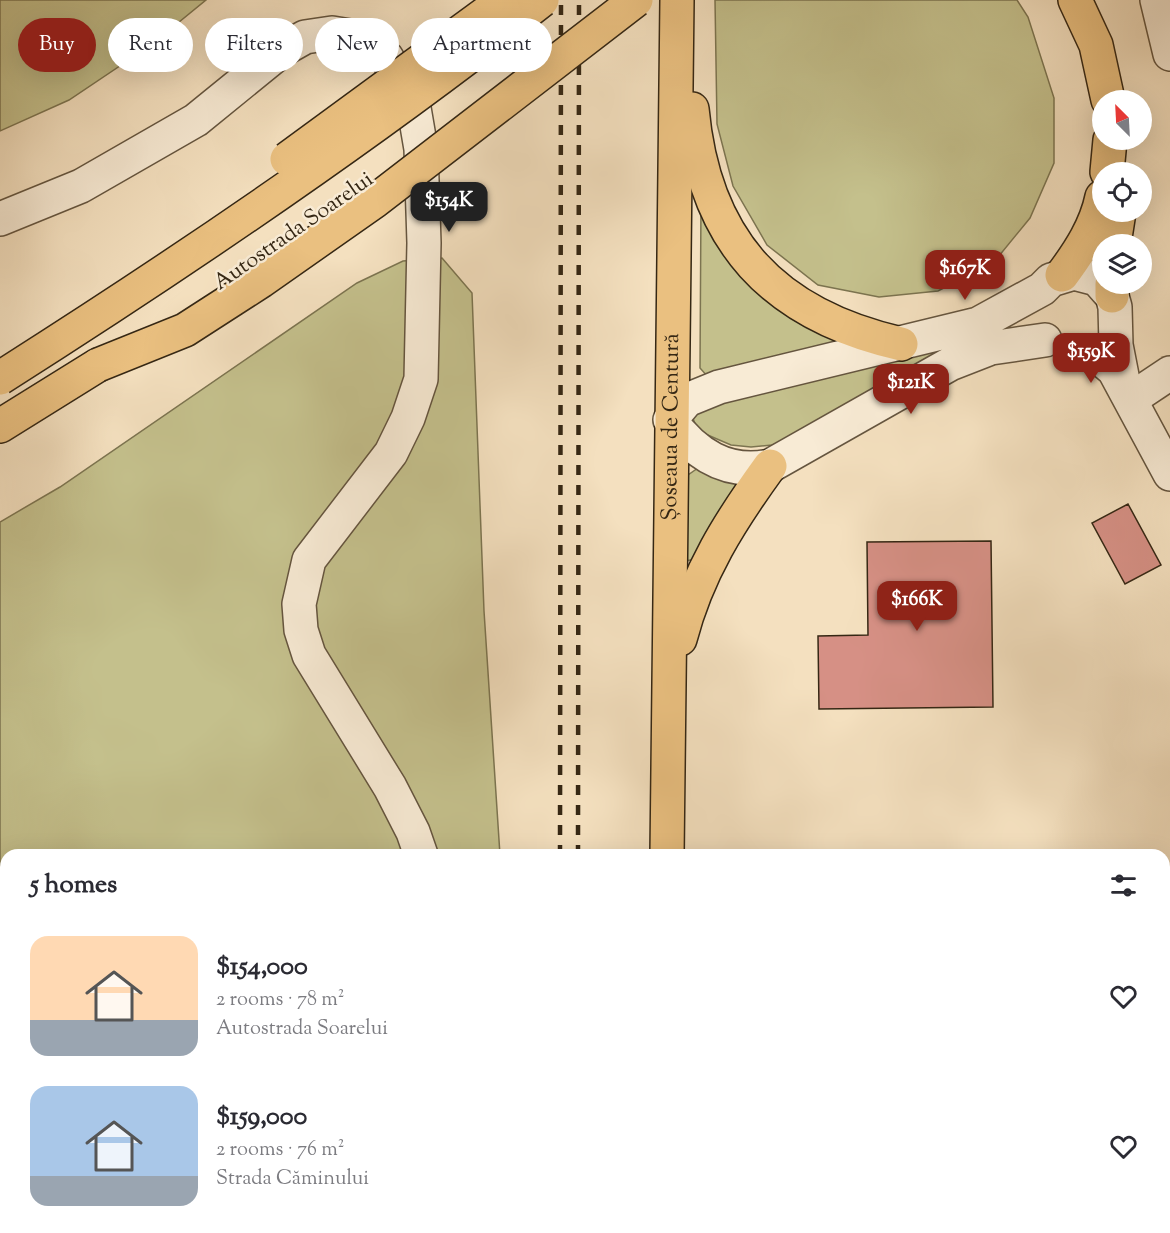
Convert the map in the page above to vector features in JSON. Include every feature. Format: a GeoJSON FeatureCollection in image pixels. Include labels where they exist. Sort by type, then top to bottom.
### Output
{"type":"FeatureCollection","features":[{"type":"Feature","properties":{"kind":"main road"},"geometry":{"type":"LineString","coordinates":[[0,354],[245,189],[417,66],[504,0]]}},
{"type":"Feature","properties":{"kind":"main road","name":"Autostrada Soarelui"},"geometry":{"type":"LineString","coordinates":[[0,378],[265,202],[542,0]]}},
{"type":"Feature","properties":{"kind":"main road","name":"Autostrada Soarelui"},"geometry":{"type":"LineString","coordinates":[[0,426],[183,310],[383,169],[607,0]]}},
{"type":"Feature","properties":{"kind":"main road"},"geometry":{"type":"LineString","coordinates":[[98,365],[184,330],[261,281],[375,201],[636,0]]}},
{"type":"Feature","properties":{"kind":"main road"},"geometry":{"type":"LineString","coordinates":[[1075,0],[1096,45],[1106,90]]}},
{"type":"Feature","properties":{"kind":"main road"},"geometry":{"type":"LineString","coordinates":[[1097,0],[1117,48],[1125,90]]}},
{"type":"Feature","properties":{"kind":"main road"},"geometry":{"type":"LineString","coordinates":[[676,6],[689,79],[701,170],[717,211],[739,248],[768,281],[806,309],[862,335],[901,344]]}},
{"type":"Feature","properties":{"kind":"main road","name":"Șoseaua de Centură"},"geometry":{"type":"LineString","coordinates":[[667,849],[676,6]]}},
{"type":"Feature","properties":{"kind":"main road"},"geometry":{"type":"LineString","coordinates":[[1052,282],[1084,243],[1092,222]]}},
{"type":"Feature","properties":{"kind":"main road"},"geometry":{"type":"LineString","coordinates":[[669,682],[685,618],[705,567],[726,528],[770,465]]}},
{"type":"Feature","properties":{"kind":"street"},"geometry":{"type":"LineString","coordinates":[[1157,0],[1170,54]]}},
{"type":"Feature","properties":{"kind":"street"},"geometry":{"type":"LineString","coordinates":[[0,219],[81,186],[196,120],[282,50],[305,37],[332,33],[356,37],[387,58],[414,108],[421,149],[424,243],[421,379],[408,418],[391,453],[309,560],[299,604],[301,630],[309,656],[390,787],[413,832],[419,849]]}},
{"type":"Feature","properties":{"kind":"street"},"geometry":{"type":"LineString","coordinates":[[1045,340],[991,348],[950,364],[770,465],[746,468],[715,461],[689,443],[670,420],[687,400],[719,387],[978,324],[1052,282],[1086,274],[1096,279],[1113,300],[1116,345],[1127,392]]}},
{"type":"Feature","properties":{"kind":"street"},"geometry":{"type":"LineString","coordinates":[[1052,282],[1034,310],[1039,331],[1045,340],[1056,349],[1070,353],[1084,353],[1101,359],[1114,370],[1170,474]]}},
{"type":"Feature","properties":{"kind":"street"},"geometry":{"type":"LineString","coordinates":[[1084,353],[1106,339],[1113,300]]}},
{"type":"Feature","properties":{"kind":"street"},"geometry":{"type":"LineString","coordinates":[[1127,392],[1170,373]]}},
{"type":"Feature","properties":{"kind":"shaded area"},"geometry":{"type":"Polygon","coordinates":[[[0,0],[206,0],[184,18],[108,18],[108,72],[111,72],[69,100],[0,131],[0,0]]]}},
{"type":"Feature","properties":{"kind":"shaded area"},"geometry":{"type":"Polygon","coordinates":[[[715,0],[1017,0],[1028,17],[1054,98],[1054,163],[1030,218],[994,262],[938,291],[879,297],[818,285],[767,245],[733,186],[717,124],[715,0]]]}},
{"type":"Feature","properties":{"kind":"shaded area"},"geometry":{"type":"Polygon","coordinates":[[[701,202],[834,334],[840,346],[708,377],[700,368],[701,202]]]}},
{"type":"Feature","properties":{"kind":"shaded area"},"geometry":{"type":"Polygon","coordinates":[[[442,258],[472,293],[484,611],[500,849],[0,849],[0,522],[60,487],[357,283],[403,261],[442,258]]]}},
{"type":"Feature","properties":{"kind":"shaded area"},"geometry":{"type":"Polygon","coordinates":[[[926,347],[936,352],[936,362],[794,438],[772,445],[751,447],[731,445],[703,433],[696,426],[692,416],[694,408],[926,347]]]}},
{"type":"Feature","properties":{"kind":"shaded area"},"geometry":{"type":"Polygon","coordinates":[[[698,468],[732,480],[740,487],[696,559],[685,561],[684,485],[688,475],[698,468]]]}},
{"type":"Feature","properties":{"kind":"building"},"geometry":{"type":"Polygon","coordinates":[[[1128,504],[1161,565],[1125,584],[1092,523],[1128,504]]]}},
{"type":"Feature","properties":{"kind":"building"},"geometry":{"type":"Polygon","coordinates":[[[991,541],[993,707],[819,709],[818,636],[868,635],[867,542],[991,541]]]}},
{"type":"Feature","properties":{"kind":"railway"},"geometry":{"type":"LineString","coordinates":[[560,849],[561,0]]}},
{"type":"Feature","properties":{"kind":"railway"},"geometry":{"type":"LineString","coordinates":[[578,849],[579,0]]}}]}
